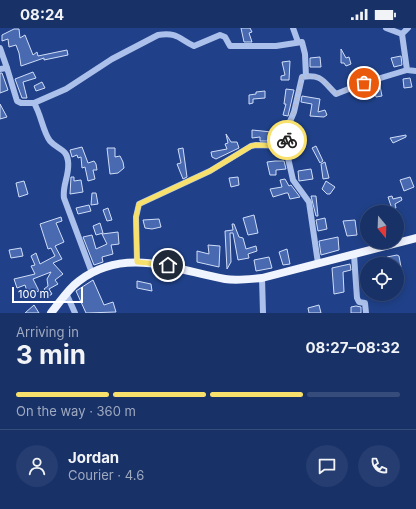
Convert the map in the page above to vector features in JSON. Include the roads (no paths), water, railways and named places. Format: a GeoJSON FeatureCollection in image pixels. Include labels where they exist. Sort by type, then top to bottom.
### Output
{"type":"FeatureCollection","features":[{"type":"Feature","properties":{"kind":"main road"},"geometry":{"type":"LineString","coordinates":[[51,313],[66,293],[78,281],[92,273],[121,262],[137,262],[183,268],[226,279],[262,278],[416,238]]}},
{"type":"Feature","properties":{"kind":"street"},"geometry":{"type":"LineString","coordinates":[[293,28],[298,42]]}},
{"type":"Feature","properties":{"kind":"street"},"geometry":{"type":"LineString","coordinates":[[386,28],[402,34]]}},
{"type":"Feature","properties":{"kind":"street"},"geometry":{"type":"LineString","coordinates":[[402,34],[408,28]]}},
{"type":"Feature","properties":{"kind":"street"},"geometry":{"type":"LineString","coordinates":[[402,34],[407,70]]}},
{"type":"Feature","properties":{"kind":"street"},"geometry":{"type":"LineString","coordinates":[[0,48],[17,101],[25,104],[34,103],[66,89],[112,59],[158,35],[175,35],[194,46],[220,35],[225,37],[230,46],[276,46],[298,42],[303,43],[306,76]]}},
{"type":"Feature","properties":{"kind":"street"},"geometry":{"type":"LineString","coordinates":[[0,69],[7,68]]}},
{"type":"Feature","properties":{"kind":"street"},"geometry":{"type":"LineString","coordinates":[[318,263],[309,202],[293,180],[289,168],[287,146],[286,131],[294,112],[302,77],[306,76],[322,79],[336,94],[364,83],[407,70],[416,71]]}},
{"type":"Feature","properties":{"kind":"street"},"geometry":{"type":"LineString","coordinates":[[34,103],[50,141],[61,148],[68,159],[69,172],[63,190],[64,198],[92,273]]}},
{"type":"Feature","properties":{"kind":"street"},"geometry":{"type":"LineString","coordinates":[[137,262],[136,217],[139,204],[210,171],[251,146],[287,146]]}},
{"type":"Feature","properties":{"kind":"street"},"geometry":{"type":"LineString","coordinates":[[354,255],[357,298],[359,302],[365,303],[366,313]]}},
{"type":"Feature","properties":{"kind":"street"},"geometry":{"type":"LineString","coordinates":[[262,278],[263,313]]}},
{"type":"Feature","properties":{"kind":"street"},"geometry":{"type":"LineString","coordinates":[[66,293],[75,313]]}}]}
